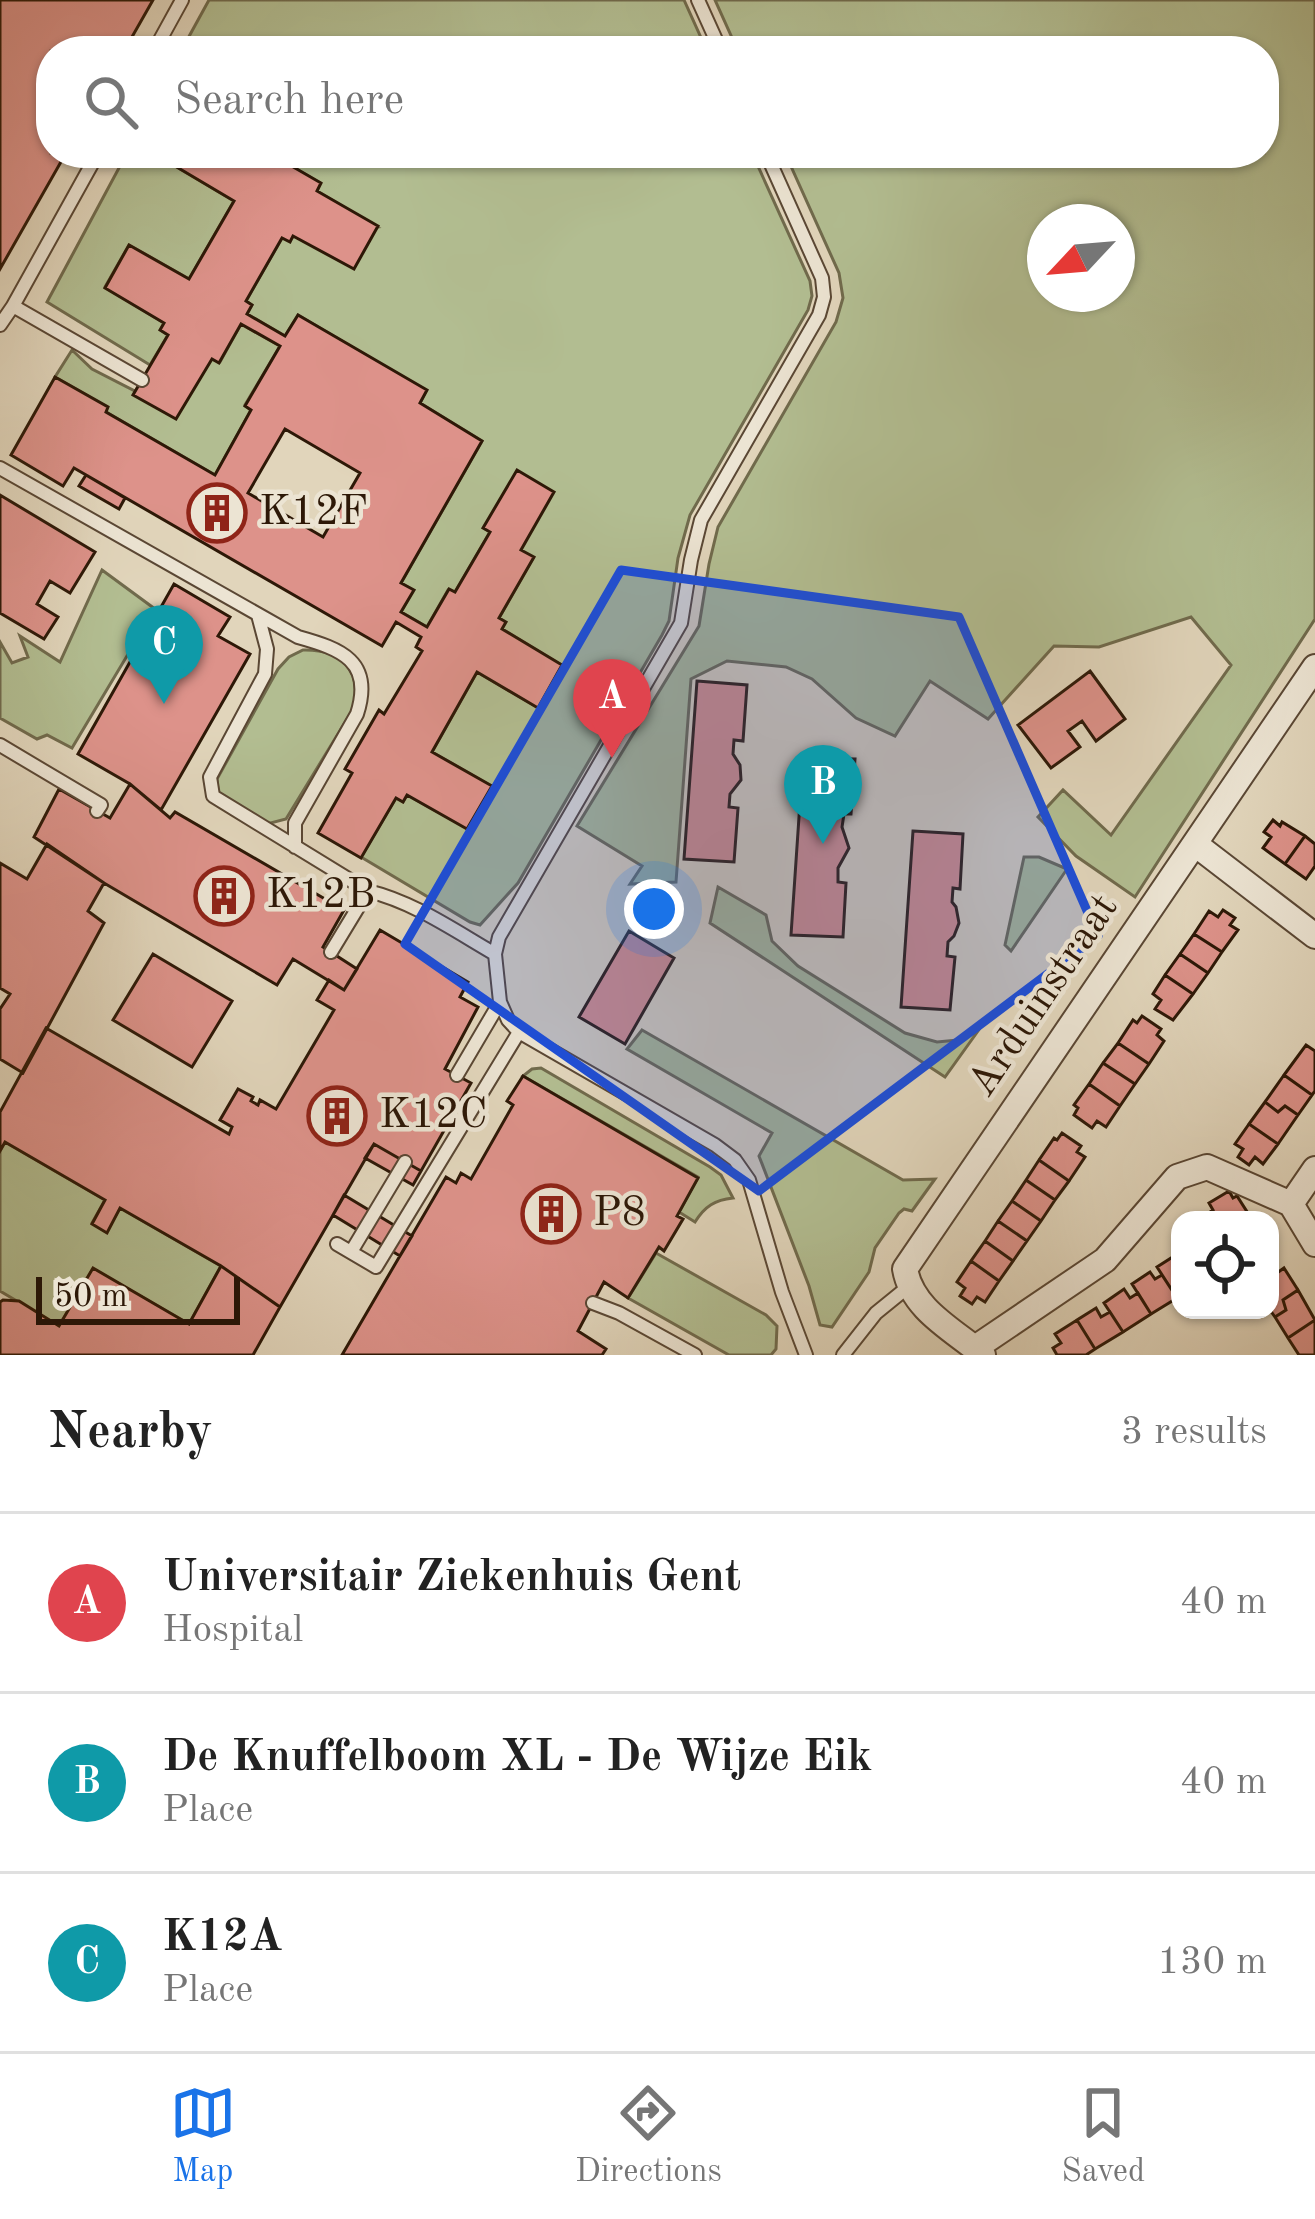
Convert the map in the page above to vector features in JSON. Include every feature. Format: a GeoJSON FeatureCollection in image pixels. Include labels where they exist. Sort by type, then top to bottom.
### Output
{"type":"FeatureCollection","features":[{"type":"Feature","properties":{"kind":"street","name":"Arduinstraat"},"geometry":{"type":"LineString","coordinates":[[908,1287],[905,1269],[1315,667]]}},
{"type":"Feature","properties":{"kind":"street"},"geometry":{"type":"LineString","coordinates":[[1195,844],[1315,936]]}},
{"type":"Feature","properties":{"kind":"street"},"geometry":{"type":"LineString","coordinates":[[908,1287],[920,1304],[979,1352],[1106,1260],[1178,1177],[1207,1167],[1291,1204],[1315,1244]]}},
{"type":"Feature","properties":{"kind":"street"},"geometry":{"type":"LineString","coordinates":[[1291,1204],[1315,1169]]}},
{"type":"Feature","properties":{"kind":"lane"},"geometry":{"type":"LineString","coordinates":[[162,36],[182,0]]}},
{"type":"Feature","properties":{"kind":"lane"},"geometry":{"type":"LineString","coordinates":[[698,0],[714,36]]}},
{"type":"Feature","properties":{"kind":"lane"},"geometry":{"type":"LineString","coordinates":[[0,325],[90,168]]}},
{"type":"Feature","properties":{"kind":"lane"},"geometry":{"type":"LineString","coordinates":[[773,168],[822,278],[819,315],[701,520],[681,623],[508,918],[495,954],[500,1002],[518,1032],[736,1160],[758,1203],[782,1292],[806,1355]]}},
{"type":"Feature","properties":{"kind":"lane"},"geometry":{"type":"LineString","coordinates":[[13,306],[142,380]]}},
{"type":"Feature","properties":{"kind":"lane"},"geometry":{"type":"LineString","coordinates":[[0,468],[258,615],[298,637],[338,650],[352,662],[361,678],[363,697],[295,823],[295,847]]}},
{"type":"Feature","properties":{"kind":"lane"},"geometry":{"type":"LineString","coordinates":[[258,615],[268,649],[265,674],[210,777],[210,788],[221,803],[368,891],[417,909],[495,954]]}},
{"type":"Feature","properties":{"kind":"lane"},"geometry":{"type":"LineString","coordinates":[[0,745],[101,805],[97,811]]}},
{"type":"Feature","properties":{"kind":"lane"},"geometry":{"type":"LineString","coordinates":[[331,952],[368,891]]}},
{"type":"Feature","properties":{"kind":"lane"},"geometry":{"type":"LineString","coordinates":[[457,1075],[500,1002]]}},
{"type":"Feature","properties":{"kind":"lane"},"geometry":{"type":"LineString","coordinates":[[337,1244],[376,1267],[518,1032]]}},
{"type":"Feature","properties":{"kind":"lane"},"geometry":{"type":"LineString","coordinates":[[351,1252],[405,1162]]}},
{"type":"Feature","properties":{"kind":"lane"},"geometry":{"type":"LineString","coordinates":[[843,1355],[876,1313],[908,1287]]}},
{"type":"Feature","properties":{"kind":"lane"},"geometry":{"type":"LineString","coordinates":[[593,1303],[695,1355]]}},
{"type":"Feature","properties":{"kind":"highlighted area"},"geometry":{"type":"Polygon","coordinates":[[[621,570],[959,617],[1098,936],[759,1191],[405,944],[621,570]]]}},
{"type":"Feature","properties":{"kind":"green space"},"geometry":{"type":"Polygon","coordinates":[[[209,0],[684,0],[700,36],[189,36],[209,0]]]}},
{"type":"Feature","properties":{"kind":"green space"},"geometry":{"type":"Polygon","coordinates":[[[715,0],[1315,0],[1315,619],[1135,897],[1076,856],[1038,817],[1063,790],[1111,835],[1231,665],[1191,617],[1099,647],[1054,646],[988,719],[930,681],[895,736],[856,718],[812,679],[786,667],[727,661],[691,679],[676,882],[630,884],[642,866],[577,826],[699,626],[718,527],[836,322],[843,298],[839,273],[792,168],[1279,168],[1279,36],[731,36],[715,0]]]}},
{"type":"Feature","properties":{"kind":"green space"},"geometry":{"type":"Polygon","coordinates":[[[119,168],[178,168],[234,201],[189,279],[129,245],[105,287],[164,323],[161,330],[168,335],[150,365],[47,302],[119,168]]]}},
{"type":"Feature","properties":{"kind":"green space"},"geometry":{"type":"Polygon","coordinates":[[[294,168],[759,168],[810,281],[808,310],[690,515],[669,621],[662,635],[518,883],[480,925],[361,857],[396,798],[403,802],[407,795],[467,828],[491,786],[432,752],[477,672],[537,707],[561,665],[502,629],[505,622],[499,618],[533,558],[484,528],[490,532],[455,592],[448,590],[427,627],[401,612],[413,590],[401,583],[482,441],[420,403],[426,391],[298,315],[285,336],[247,314],[252,305],[246,301],[282,238],[377,227],[317,191],[320,183],[294,168]]]}},
{"type":"Feature","properties":{"kind":"green space"},"geometry":{"type":"Polygon","coordinates":[[[241,324],[280,346],[245,405],[251,410],[215,475],[55,377],[72,350],[92,369],[135,391],[212,359],[220,362],[241,324]]]}},
{"type":"Feature","properties":{"kind":"green space"},"geometry":{"type":"Polygon","coordinates":[[[102,570],[155,609],[72,748],[47,735],[37,739],[0,718],[0,642],[12,663],[28,657],[20,636],[60,662],[102,570]]]}},
{"type":"Feature","properties":{"kind":"green space"},"geometry":{"type":"Polygon","coordinates":[[[303,650],[329,654],[347,666],[355,697],[352,711],[286,819],[267,824],[218,792],[217,779],[278,669],[303,650]]]}},
{"type":"Feature","properties":{"kind":"green space"},"geometry":{"type":"Polygon","coordinates":[[[1024,857],[1039,857],[1067,869],[1011,951],[1005,945],[1024,857]]]}},
{"type":"Feature","properties":{"kind":"green space"},"geometry":{"type":"Polygon","coordinates":[[[718,887],[766,915],[772,941],[798,966],[905,1033],[937,1042],[978,1031],[945,1077],[710,923],[718,887]]]}},
{"type":"Feature","properties":{"kind":"green space"},"geometry":{"type":"Polygon","coordinates":[[[642,1030],[903,1180],[935,1179],[912,1211],[899,1213],[875,1248],[869,1272],[832,1327],[820,1325],[759,1156],[772,1133],[627,1049],[642,1030]]]}},
{"type":"Feature","properties":{"kind":"green space"},"geometry":{"type":"Polygon","coordinates":[[[541,1068],[710,1167],[721,1175],[733,1198],[711,1205],[695,1222],[679,1212],[698,1177],[523,1076],[541,1068]]]}},
{"type":"Feature","properties":{"kind":"green space"},"geometry":{"type":"Polygon","coordinates":[[[5,1142],[105,1200],[92,1223],[106,1232],[120,1208],[221,1266],[189,1324],[93,1269],[59,1326],[0,1291],[0,1151],[5,1142]]]}},
{"type":"Feature","properties":{"kind":"green space"},"geometry":{"type":"Polygon","coordinates":[[[656,1253],[766,1315],[777,1326],[776,1349],[771,1355],[729,1355],[628,1298],[656,1253]]]}},
{"type":"Feature","properties":{"kind":"building"},"geometry":{"type":"Polygon","coordinates":[[[0,0],[153,0],[133,36],[36,36],[36,168],[57,168],[0,269],[0,0]]]}},
{"type":"Feature","properties":{"kind":"building","name":"K12F"},"geometry":{"type":"Polygon","coordinates":[[[178,168],[295,168],[321,183],[317,191],[378,226],[354,269],[293,236],[290,242],[282,238],[246,301],[252,305],[247,314],[285,336],[298,315],[427,390],[420,403],[482,441],[401,583],[414,590],[401,612],[427,627],[449,589],[455,592],[490,532],[483,528],[517,470],[554,492],[521,550],[534,557],[499,618],[506,622],[502,629],[562,665],[538,708],[477,672],[432,752],[492,786],[467,829],[407,795],[403,802],[396,798],[361,858],[318,833],[352,773],[345,769],[379,710],[384,714],[422,651],[416,647],[421,637],[396,622],[382,646],[74,468],[63,486],[11,455],[55,377],[215,475],[251,410],[245,406],[280,346],[241,324],[219,363],[212,359],[176,419],[133,395],[168,335],[160,330],[164,323],[105,288],[129,245],[189,279],[234,201],[178,168]],[[285,429],[248,493],[323,537],[360,473],[285,429]]]}},
{"type":"Feature","properties":{"kind":"building"},"geometry":{"type":"Polygon","coordinates":[[[86,475],[125,498],[119,509],[79,486],[86,475]]]}},
{"type":"Feature","properties":{"kind":"building"},"geometry":{"type":"Polygon","coordinates":[[[0,495],[95,552],[70,593],[50,581],[37,604],[58,617],[44,639],[0,613],[0,495]]]}},
{"type":"Feature","properties":{"kind":"building"},"geometry":{"type":"Polygon","coordinates":[[[174,584],[230,617],[218,636],[250,654],[161,810],[130,784],[78,754],[174,584]]]}},
{"type":"Feature","properties":{"kind":"building"},"geometry":{"type":"Polygon","coordinates":[[[1090,671],[1125,719],[1096,741],[1082,721],[1068,731],[1080,747],[1051,768],[1018,725],[1090,671]]]}},
{"type":"Feature","properties":{"kind":"building"},"geometry":{"type":"Polygon","coordinates":[[[697,681],[747,685],[743,741],[734,740],[733,754],[741,780],[730,794],[729,807],[738,808],[734,862],[684,859],[697,681]]]}},
{"type":"Feature","properties":{"kind":"building"},"geometry":{"type":"Polygon","coordinates":[[[803,758],[855,759],[851,814],[844,814],[842,827],[849,848],[838,868],[838,882],[846,883],[843,937],[791,935],[803,758]]]}},
{"type":"Feature","properties":{"kind":"building","name":"K12B"},"geometry":{"type":"Polygon","coordinates":[[[130,784],[170,818],[175,812],[344,910],[323,947],[357,969],[344,990],[293,959],[277,985],[34,837],[59,789],[110,818],[130,784]]]}},
{"type":"Feature","properties":{"kind":"building"},"geometry":{"type":"Polygon","coordinates":[[[1273,820],[1305,836],[1285,864],[1263,848],[1271,837],[1264,832],[1273,820]]]}},
{"type":"Feature","properties":{"kind":"building"},"geometry":{"type":"Polygon","coordinates":[[[913,831],[963,834],[960,889],[953,888],[952,902],[959,923],[948,942],[947,956],[955,957],[950,1010],[901,1007],[913,831]]]}},
{"type":"Feature","properties":{"kind":"building"},"geometry":{"type":"Polygon","coordinates":[[[1305,836],[1315,844],[1315,866],[1306,879],[1285,864],[1305,836]]]}},
{"type":"Feature","properties":{"kind":"building"},"geometry":{"type":"Polygon","coordinates":[[[47,844],[104,883],[88,911],[104,923],[23,1073],[0,1059],[0,1009],[10,994],[0,988],[0,863],[27,879],[47,844]]]}},
{"type":"Feature","properties":{"kind":"building"},"geometry":{"type":"Polygon","coordinates":[[[1223,910],[1235,918],[1230,925],[1238,930],[1222,952],[1194,934],[1209,911],[1218,917],[1223,910]]]}},
{"type":"Feature","properties":{"kind":"building","name":"K12C"},"geometry":{"type":"Polygon","coordinates":[[[380,930],[468,982],[460,997],[478,1007],[445,1069],[471,1083],[421,1171],[374,1144],[280,1307],[221,1266],[120,1208],[107,1233],[92,1224],[105,1200],[5,1142],[0,1151],[0,1112],[46,1028],[229,1134],[232,1127],[220,1120],[238,1089],[258,1105],[260,1100],[276,1109],[334,1010],[317,1000],[329,980],[344,990],[380,930]]]}},
{"type":"Feature","properties":{"kind":"building"},"geometry":{"type":"Polygon","coordinates":[[[629,931],[674,958],[625,1044],[579,1017],[629,931]]]}},
{"type":"Feature","properties":{"kind":"building"},"geometry":{"type":"Polygon","coordinates":[[[1194,934],[1222,952],[1208,973],[1180,954],[1194,934]]]}},
{"type":"Feature","properties":{"kind":"building"},"geometry":{"type":"Polygon","coordinates":[[[153,954],[232,1001],[192,1067],[113,1020],[153,954]]]}},
{"type":"Feature","properties":{"kind":"building"},"geometry":{"type":"Polygon","coordinates":[[[1180,954],[1208,973],[1193,994],[1165,975],[1180,954]]]}},
{"type":"Feature","properties":{"kind":"building"},"geometry":{"type":"Polygon","coordinates":[[[1165,975],[1193,994],[1173,1020],[1155,1009],[1161,1000],[1153,994],[1165,975]]]}},
{"type":"Feature","properties":{"kind":"building"},"geometry":{"type":"Polygon","coordinates":[[[1142,1016],[1161,1029],[1157,1035],[1164,1041],[1149,1064],[1118,1043],[1133,1020],[1137,1023],[1142,1016]]]}},
{"type":"Feature","properties":{"kind":"building"},"geometry":{"type":"Polygon","coordinates":[[[1118,1043],[1149,1064],[1135,1084],[1103,1063],[1118,1043]]]}},
{"type":"Feature","properties":{"kind":"building"},"geometry":{"type":"Polygon","coordinates":[[[1306,1045],[1315,1051],[1312,1095],[1284,1075],[1306,1045]]]}},
{"type":"Feature","properties":{"kind":"building"},"geometry":{"type":"Polygon","coordinates":[[[1103,1063],[1135,1084],[1120,1106],[1089,1084],[1103,1063]]]}},
{"type":"Feature","properties":{"kind":"building"},"geometry":{"type":"Polygon","coordinates":[[[1284,1075],[1312,1095],[1298,1115],[1285,1106],[1278,1112],[1265,1102],[1284,1075]]]}},
{"type":"Feature","properties":{"kind":"building","name":"P8"},"geometry":{"type":"Polygon","coordinates":[[[523,1076],[698,1178],[677,1216],[683,1219],[664,1251],[659,1247],[628,1298],[604,1282],[578,1331],[606,1349],[602,1355],[342,1355],[446,1177],[456,1183],[461,1173],[471,1179],[513,1105],[507,1101],[523,1076]]]}},
{"type":"Feature","properties":{"kind":"building"},"geometry":{"type":"Polygon","coordinates":[[[1089,1084],[1120,1106],[1106,1127],[1097,1121],[1092,1128],[1074,1115],[1078,1108],[1074,1105],[1089,1084]]]}},
{"type":"Feature","properties":{"kind":"building"},"geometry":{"type":"Polygon","coordinates":[[[1265,1102],[1278,1112],[1285,1106],[1298,1115],[1278,1144],[1249,1124],[1265,1102]]]}},
{"type":"Feature","properties":{"kind":"building"},"geometry":{"type":"Polygon","coordinates":[[[1249,1124],[1278,1144],[1263,1164],[1255,1157],[1249,1165],[1238,1157],[1243,1149],[1235,1144],[1249,1124]]]}},
{"type":"Feature","properties":{"kind":"building"},"geometry":{"type":"Polygon","coordinates":[[[1062,1133],[1081,1146],[1077,1152],[1085,1157],[1069,1181],[1039,1160],[1062,1133]]]}},
{"type":"Feature","properties":{"kind":"building"},"geometry":{"type":"Polygon","coordinates":[[[374,1144],[421,1171],[413,1185],[365,1158],[374,1144]]]}},
{"type":"Feature","properties":{"kind":"building"},"geometry":{"type":"Polygon","coordinates":[[[1039,1160],[1069,1181],[1055,1200],[1026,1180],[1039,1160]]]}},
{"type":"Feature","properties":{"kind":"building"},"geometry":{"type":"Polygon","coordinates":[[[1026,1180],[1055,1200],[1041,1221],[1012,1201],[1026,1180]]]}},
{"type":"Feature","properties":{"kind":"building"},"geometry":{"type":"Polygon","coordinates":[[[1229,1191],[1247,1211],[1212,1211],[1209,1203],[1229,1191]]]}},
{"type":"Feature","properties":{"kind":"building"},"geometry":{"type":"Polygon","coordinates":[[[344,1195],[412,1236],[400,1256],[333,1215],[344,1195]]]}},
{"type":"Feature","properties":{"kind":"building"},"geometry":{"type":"Polygon","coordinates":[[[1012,1201],[1041,1221],[1027,1241],[998,1221],[1012,1201]]]}},
{"type":"Feature","properties":{"kind":"building"},"geometry":{"type":"Polygon","coordinates":[[[998,1221],[1027,1241],[1013,1261],[985,1241],[998,1221]]]}},
{"type":"Feature","properties":{"kind":"building"},"geometry":{"type":"Polygon","coordinates":[[[985,1241],[1013,1261],[999,1281],[971,1261],[985,1241]]]}},
{"type":"Feature","properties":{"kind":"building"},"geometry":{"type":"Polygon","coordinates":[[[1171,1258],[1171,1289],[1157,1267],[1171,1258]]]}},
{"type":"Feature","properties":{"kind":"building"},"geometry":{"type":"Polygon","coordinates":[[[971,1261],[999,1281],[985,1302],[977,1297],[972,1304],[960,1296],[965,1288],[957,1282],[971,1261]]]}},
{"type":"Feature","properties":{"kind":"building"},"geometry":{"type":"Polygon","coordinates":[[[221,1266],[280,1307],[253,1355],[0,1355],[3,1300],[19,1301],[59,1326],[93,1268],[189,1324],[221,1266]]]}},
{"type":"Feature","properties":{"kind":"building"},"geometry":{"type":"Polygon","coordinates":[[[1284,1268],[1298,1290],[1283,1300],[1286,1310],[1279,1314],[1279,1272],[1284,1268]]]}},
{"type":"Feature","properties":{"kind":"building"},"geometry":{"type":"Polygon","coordinates":[[[1150,1272],[1155,1279],[1162,1275],[1171,1289],[1171,1302],[1151,1314],[1132,1284],[1150,1272]]]}},
{"type":"Feature","properties":{"kind":"building"},"geometry":{"type":"Polygon","coordinates":[[[1124,1289],[1130,1298],[1138,1293],[1151,1314],[1123,1332],[1104,1303],[1124,1289]]]}},
{"type":"Feature","properties":{"kind":"building"},"geometry":{"type":"Polygon","coordinates":[[[1298,1290],[1315,1320],[1288,1338],[1276,1319],[1286,1310],[1283,1300],[1298,1290]]]}},
{"type":"Feature","properties":{"kind":"building"},"geometry":{"type":"Polygon","coordinates":[[[1096,1308],[1101,1317],[1110,1312],[1123,1332],[1095,1349],[1077,1320],[1096,1308]]]}},
{"type":"Feature","properties":{"kind":"building"},"geometry":{"type":"Polygon","coordinates":[[[1077,1320],[1095,1349],[1086,1355],[1057,1355],[1053,1348],[1061,1343],[1055,1334],[1077,1320]]]}},
{"type":"Feature","properties":{"kind":"building"},"geometry":{"type":"Polygon","coordinates":[[[1315,1320],[1315,1355],[1299,1355],[1288,1338],[1315,1320]]]}},
{"type":"Feature","properties":{"kind":"place","name":"K12F"},"geometry":{"type":"Point","coordinates":[217,513]}},
{"type":"Feature","properties":{"kind":"place","name":"K12A"},"geometry":{"type":"Point","coordinates":[164,704]}},
{"type":"Feature","properties":{"kind":"place","name":"Universitair Ziekenhuis Gent"},"geometry":{"type":"Point","coordinates":[612,758]}},
{"type":"Feature","properties":{"kind":"place","name":"De Knuffelboom XL - De Wijze Eik"},"geometry":{"type":"Point","coordinates":[823,844]}},
{"type":"Feature","properties":{"kind":"place","name":"K12B"},"geometry":{"type":"Point","coordinates":[224,896]}},
{"type":"Feature","properties":{"kind":"place","name":"K12C"},"geometry":{"type":"Point","coordinates":[337,1116]}},
{"type":"Feature","properties":{"kind":"place","name":"P8"},"geometry":{"type":"Point","coordinates":[551,1214]}}]}
